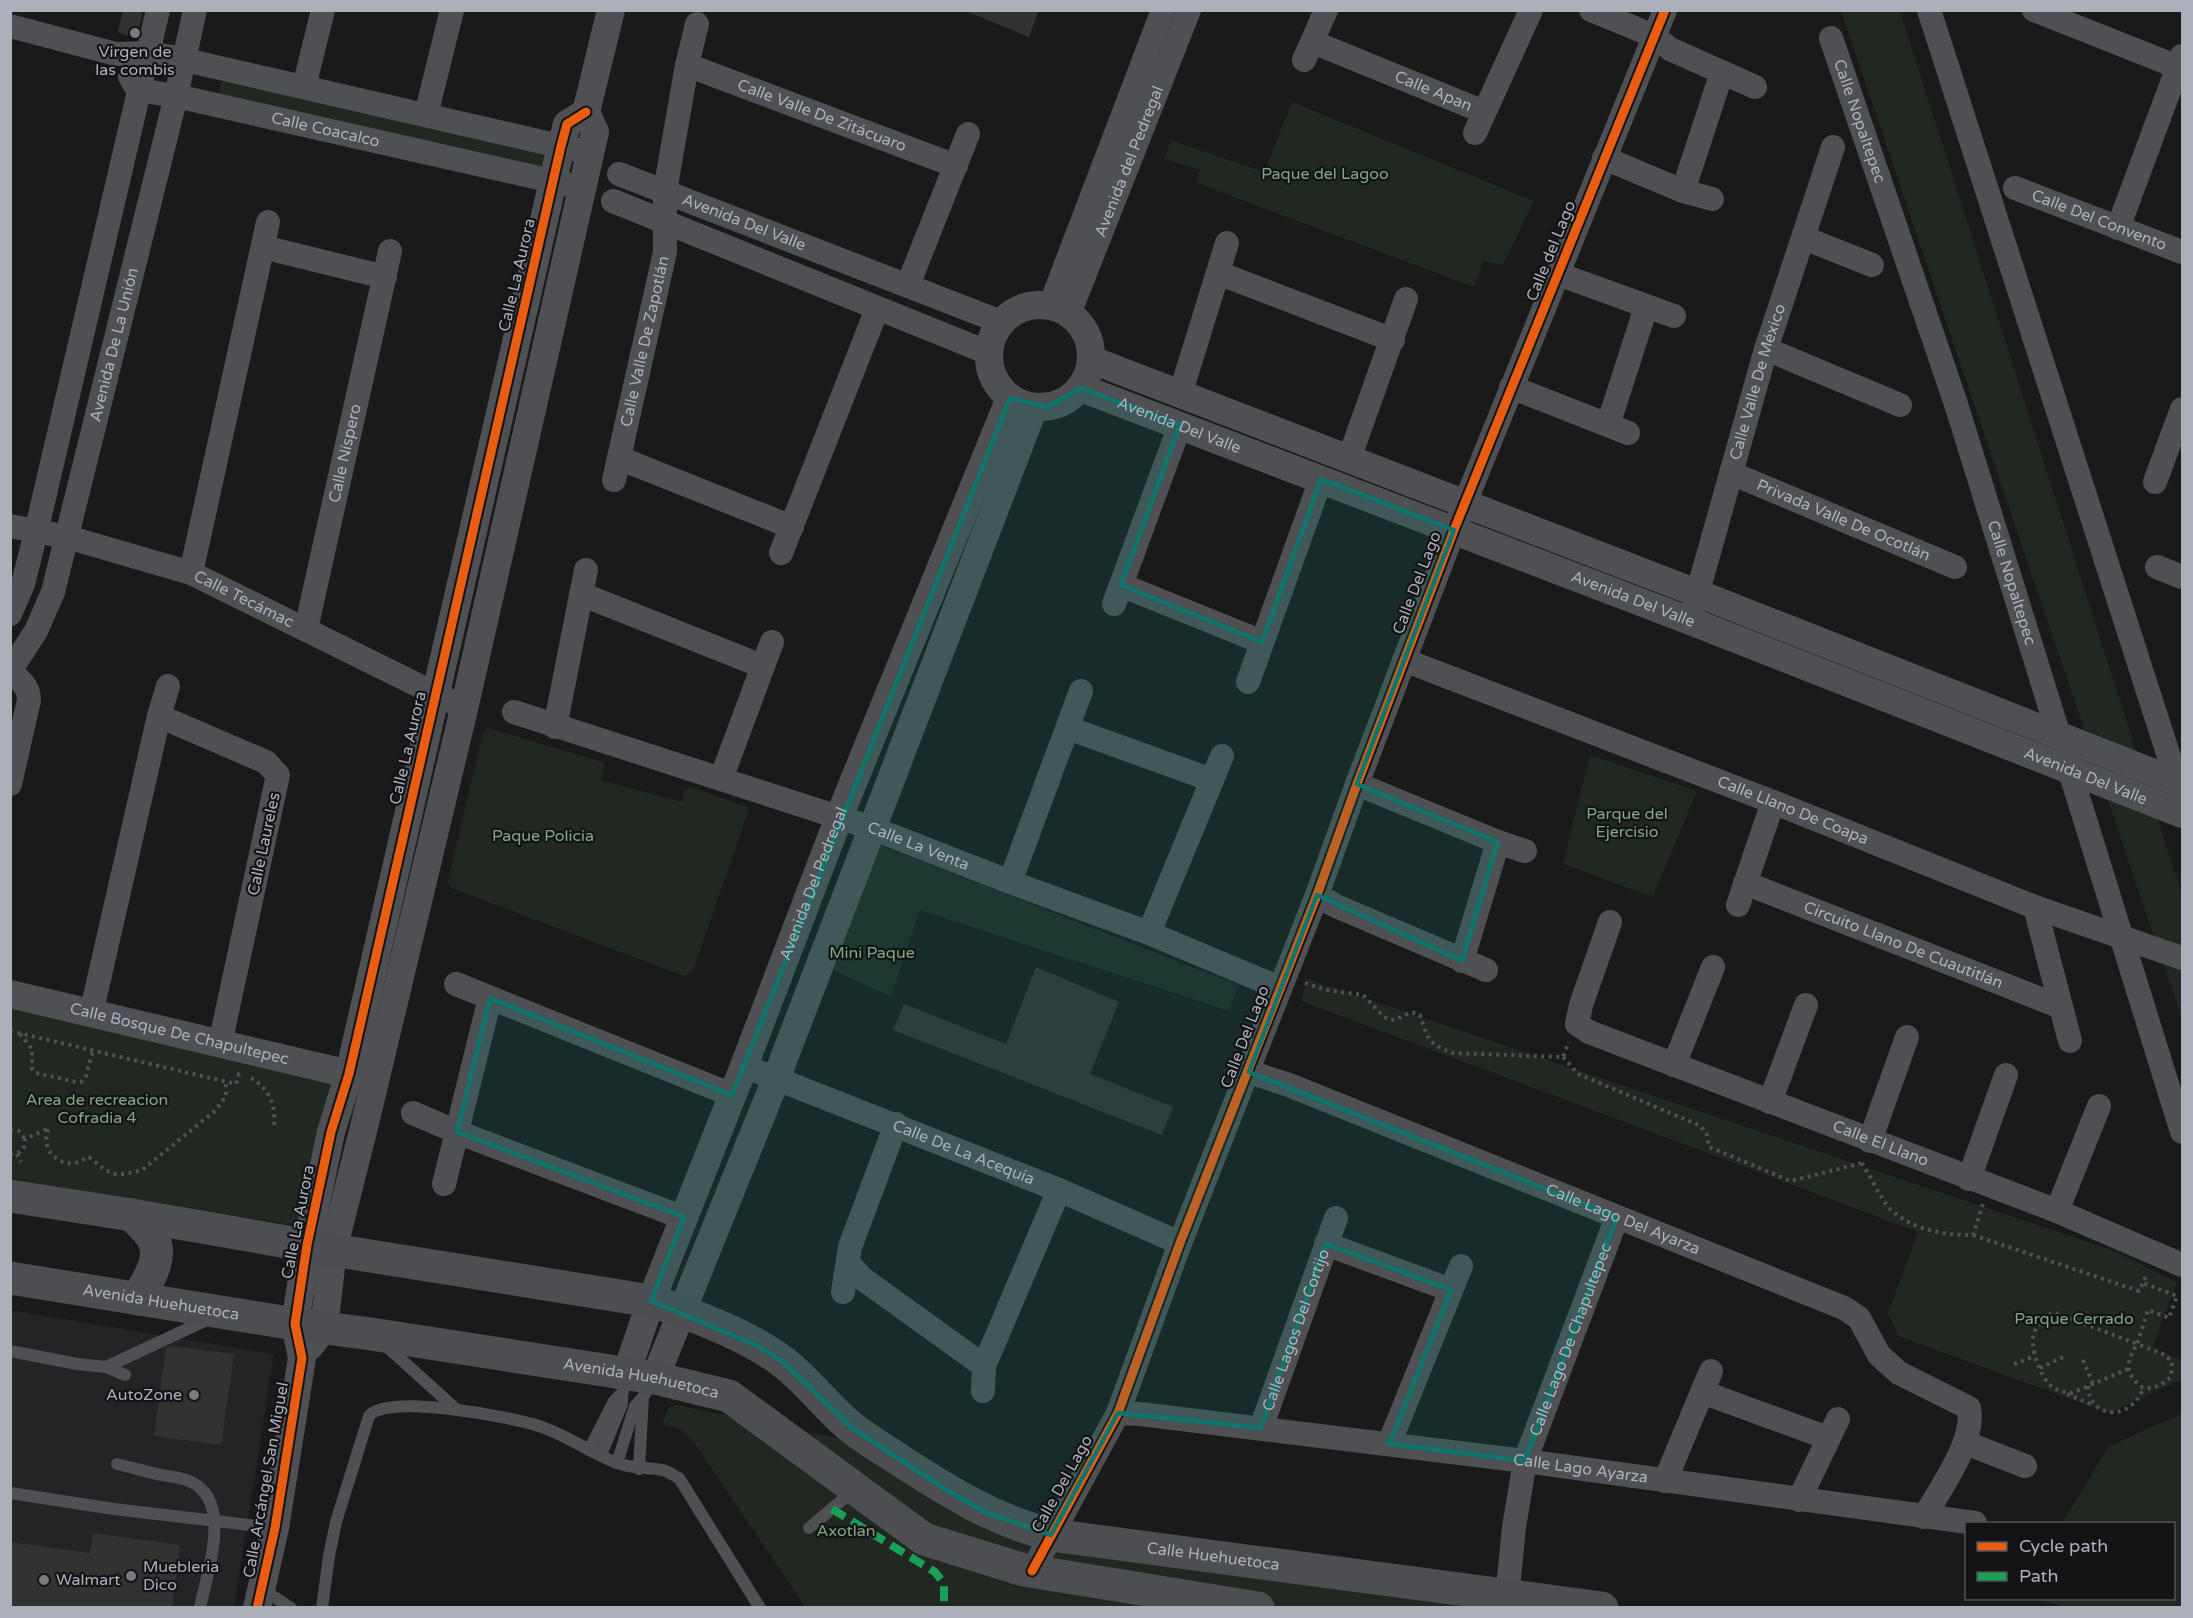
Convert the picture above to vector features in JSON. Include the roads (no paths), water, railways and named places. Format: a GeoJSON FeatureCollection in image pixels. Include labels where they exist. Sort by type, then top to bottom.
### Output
{"type":"FeatureCollection","features":[{"type":"Feature","properties":{"kind":"main road"},"geometry":{"type":"LineString","coordinates":[[10,1196],[666,1306]]}},
{"type":"Feature","properties":{"kind":"main road"},"geometry":{"type":"LineString","coordinates":[[132,1215],[152,1237],[156,1248],[156,1259],[151,1275],[137,1299]]}},
{"type":"Feature","properties":{"kind":"main road","name":"Avenida Huehuetoca"},"geometry":{"type":"LineString","coordinates":[[10,1278],[371,1334],[637,1385],[729,1396],[924,1539],[1032,1571],[1258,1608]]}},
{"type":"Feature","properties":{"kind":"main road","name":"Calle Huehuetoca"},"geometry":{"type":"LineString","coordinates":[[666,1306],[758,1346],[783,1362],[852,1428],[951,1493],[987,1513],[1022,1527],[1052,1535],[1506,1601],[1602,1608]]}},
{"type":"Feature","properties":{"kind":"street","name":"Avenida De La Unión"},"geometry":{"type":"LineString","coordinates":[[10,614],[23,584],[36,532],[158,10]]}},
{"type":"Feature","properties":{"kind":"street","name":"Avenida De La Unión"},"geometry":{"type":"LineString","coordinates":[[10,671],[36,631],[53,592],[176,96],[195,10]]}},
{"type":"Feature","properties":{"kind":"street"},"geometry":{"type":"LineString","coordinates":[[304,87],[323,10]]}},
{"type":"Feature","properties":{"kind":"street"},"geometry":{"type":"LineString","coordinates":[[426,115],[452,10]]}},
{"type":"Feature","properties":{"kind":"street"},"geometry":{"type":"LineString","coordinates":[[586,111],[611,10]]}},
{"type":"Feature","properties":{"kind":"street","name":"Avenida del Pedregal"},"geometry":{"type":"LineString","coordinates":[[1059,310],[1163,10]]}},
{"type":"Feature","properties":{"kind":"street","name":"Avenida del Pedregal"},"geometry":{"type":"LineString","coordinates":[[1059,310],[1189,10]]}},
{"type":"Feature","properties":{"kind":"street","name":"Calle Apan"},"geometry":{"type":"LineString","coordinates":[[1326,10],[1309,51],[1479,123],[1531,10]]}},
{"type":"Feature","properties":{"kind":"street"},"geometry":{"type":"LineString","coordinates":[[1591,10],[1654,36],[1670,49],[1755,87]]}},
{"type":"Feature","properties":{"kind":"street","name":"Calle del Lago"},"geometry":{"type":"LineString","coordinates":[[1464,503],[1665,10]]}},
{"type":"Feature","properties":{"kind":"street"},"geometry":{"type":"LineString","coordinates":[[1929,10],[2181,789]]}},
{"type":"Feature","properties":{"kind":"street"},"geometry":{"type":"LineString","coordinates":[[2034,10],[2180,62],[2118,228]]}},
{"type":"Feature","properties":{"kind":"street"},"geometry":{"type":"LineString","coordinates":[[666,222],[665,191],[687,65],[697,24]]}},
{"type":"Feature","properties":{"kind":"street"},"geometry":{"type":"LineString","coordinates":[[10,26],[116,54],[147,53],[184,60],[590,153]]}},
{"type":"Feature","properties":{"kind":"street","name":"Calle Nopaltepec"},"geometry":{"type":"LineString","coordinates":[[1831,38],[1956,404],[2182,1132]]}},
{"type":"Feature","properties":{"kind":"street"},"geometry":{"type":"LineString","coordinates":[[116,54],[138,90]]}},
{"type":"Feature","properties":{"kind":"street","name":"Calle Valle De Zitácuaro"},"geometry":{"type":"LineString","coordinates":[[687,65],[956,166]]}},
{"type":"Feature","properties":{"kind":"street"},"geometry":{"type":"LineString","coordinates":[[1683,191],[1722,72]]}},
{"type":"Feature","properties":{"kind":"street","name":"Calle Coacalco"},"geometry":{"type":"LineString","coordinates":[[138,90],[176,96],[582,188]]}},
{"type":"Feature","properties":{"kind":"street","name":"Calle La Aurora"},"geometry":{"type":"LineString","coordinates":[[302,1358],[310,1326],[331,1132],[349,1074],[561,146],[567,124],[586,111],[596,132],[464,709],[365,1123],[320,1247]]}},
{"type":"Feature","properties":{"kind":"street"},"geometry":{"type":"LineString","coordinates":[[908,285],[968,134]]}},
{"type":"Feature","properties":{"kind":"street","name":"Calle Valle De México"},"geometry":{"type":"LineString","coordinates":[[1690,621],[1766,349],[1833,147]]}},
{"type":"Feature","properties":{"kind":"street"},"geometry":{"type":"LineString","coordinates":[[1604,158],[1683,191],[1712,199]]}},
{"type":"Feature","properties":{"kind":"street","name":"Avenida Del Valle"},"geometry":{"type":"LineString","coordinates":[[619,174],[1001,322]]}},
{"type":"Feature","properties":{"kind":"street","name":"Calle Del Convento"},"geometry":{"type":"LineString","coordinates":[[2015,188],[2182,252]]}},
{"type":"Feature","properties":{"kind":"street","name":"Avenida Del Valle"},"geometry":{"type":"LineString","coordinates":[[613,201],[988,353]]}},
{"type":"Feature","properties":{"kind":"street"},"geometry":{"type":"LineString","coordinates":[[191,573],[268,222]]}},
{"type":"Feature","properties":{"kind":"street","name":"Calle Valle De Zapotlán"},"geometry":{"type":"LineString","coordinates":[[666,222],[665,252],[616,469],[792,527]]}},
{"type":"Feature","properties":{"kind":"street"},"geometry":{"type":"LineString","coordinates":[[1804,238],[1872,265]]}},
{"type":"Feature","properties":{"kind":"street"},"geometry":{"type":"LineString","coordinates":[[1180,395],[1227,243]]}},
{"type":"Feature","properties":{"kind":"street"},"geometry":{"type":"LineString","coordinates":[[263,246],[385,277]]}},
{"type":"Feature","properties":{"kind":"street","name":"Calle Níspero"},"geometry":{"type":"LineString","coordinates":[[306,629],[390,251]]}},
{"type":"Feature","properties":{"kind":"street"},"geometry":{"type":"LineString","coordinates":[[1218,273],[1393,340]]}},
{"type":"Feature","properties":{"kind":"street"},"geometry":{"type":"LineString","coordinates":[[1558,274],[1674,316]]}},
{"type":"Feature","properties":{"kind":"street"},"geometry":{"type":"LineString","coordinates":[[1349,459],[1406,299]]}},
{"type":"Feature","properties":{"kind":"street"},"geometry":{"type":"LineString","coordinates":[[1511,387],[1618,429],[1646,307]]}},
{"type":"Feature","properties":{"kind":"street"},"geometry":{"type":"LineString","coordinates":[[1023,308],[1059,310],[1081,325],[1088,336],[1092,360],[1088,375],[1081,388],[1060,404],[1047,407],[1022,403],[998,386],[990,370],[988,353],[992,337],[1001,322],[1023,308]]}},
{"type":"Feature","properties":{"kind":"street"},"geometry":{"type":"LineString","coordinates":[[781,553],[877,309]]}},
{"type":"Feature","properties":{"kind":"street"},"geometry":{"type":"LineString","coordinates":[[1766,349],[1900,405]]}},
{"type":"Feature","properties":{"kind":"street","name":"Avenida Del Valle"},"geometry":{"type":"LineString","coordinates":[[1092,360],[1697,593],[2059,736],[2181,789]]}},
{"type":"Feature","properties":{"kind":"street","name":"Avenida Del Valle"},"geometry":{"type":"LineString","coordinates":[[1081,388],[1690,621],[2182,814]]}},
{"type":"Feature","properties":{"kind":"street","name":"Avenida Del Pedregal"},"geometry":{"type":"LineString","coordinates":[[666,1306],[684,1218],[839,817],[1022,403]]}},
{"type":"Feature","properties":{"kind":"street","name":"Avenida Del Pedregal"},"geometry":{"type":"LineString","coordinates":[[637,1385],[666,1306],[776,1079],[872,828],[1022,403]]}},
{"type":"Feature","properties":{"kind":"street"},"geometry":{"type":"LineString","coordinates":[[2155,482],[2182,409]]}},
{"type":"Feature","properties":{"kind":"street"},"geometry":{"type":"LineString","coordinates":[[1180,425],[1117,595],[1262,642]]}},
{"type":"Feature","properties":{"kind":"street","name":"Privada Valle De Ocotlán"},"geometry":{"type":"LineString","coordinates":[[1731,472],[1955,567]]}},
{"type":"Feature","properties":{"kind":"street"},"geometry":{"type":"LineString","coordinates":[[1248,682],[1321,479]]}},
{"type":"Feature","properties":{"kind":"street","name":"Calle Del Lago"},"geometry":{"type":"LineString","coordinates":[[1032,1571],[1118,1413],[1180,1243],[1317,895],[1464,503]]}},
{"type":"Feature","properties":{"kind":"street","name":"Calle Tecámac"},"geometry":{"type":"LineString","coordinates":[[10,526],[67,537],[191,573],[464,709]]}},
{"type":"Feature","properties":{"kind":"street"},"geometry":{"type":"LineString","coordinates":[[2157,567],[2182,578]]}},
{"type":"Feature","properties":{"kind":"street"},"geometry":{"type":"LineString","coordinates":[[555,727],[586,570]]}},
{"type":"Feature","properties":{"kind":"street"},"geometry":{"type":"LineString","coordinates":[[581,594],[762,666]]}},
{"type":"Feature","properties":{"kind":"street"},"geometry":{"type":"LineString","coordinates":[[721,779],[772,642]]}},
{"type":"Feature","properties":{"kind":"street","name":"Calle Llano De Coapa"},"geometry":{"type":"LineString","coordinates":[[1404,660],[1773,802],[2035,907],[2182,958]]}},
{"type":"Feature","properties":{"kind":"street"},"geometry":{"type":"LineString","coordinates":[[10,671],[24,684],[29,700],[10,784]]}},
{"type":"Feature","properties":{"kind":"street"},"geometry":{"type":"LineString","coordinates":[[91,1014],[159,716],[168,686]]}},
{"type":"Feature","properties":{"kind":"street"},"geometry":{"type":"LineString","coordinates":[[1010,882],[1081,691]]}},
{"type":"Feature","properties":{"kind":"street","name":"Calle La Venta"},"geometry":{"type":"LineString","coordinates":[[514,712],[872,828],[1010,882],[1282,982]]}},
{"type":"Feature","properties":{"kind":"street","name":"Calle Laureles"},"geometry":{"type":"LineString","coordinates":[[159,716],[266,762],[278,775],[220,1044]]}},
{"type":"Feature","properties":{"kind":"street"},"geometry":{"type":"LineString","coordinates":[[1068,728],[1212,780]]}},
{"type":"Feature","properties":{"kind":"street"},"geometry":{"type":"LineString","coordinates":[[1149,933],[1222,756]]}},
{"type":"Feature","properties":{"kind":"street"},"geometry":{"type":"LineString","coordinates":[[1357,784],[1525,851]]}},
{"type":"Feature","properties":{"kind":"street","name":"Circuito Llano De Cuautitlán"},"geometry":{"type":"LineString","coordinates":[[1773,802],[1742,894],[2061,1007]]}},
{"type":"Feature","properties":{"kind":"street"},"geometry":{"type":"LineString","coordinates":[[1461,961],[1498,842]]}},
{"type":"Feature","properties":{"kind":"street"},"geometry":{"type":"LineString","coordinates":[[1317,895],[1461,961],[1486,970]]}},
{"type":"Feature","properties":{"kind":"street"},"geometry":{"type":"LineString","coordinates":[[2035,907],[2070,1041]]}},
{"type":"Feature","properties":{"kind":"street","name":"Calle El Llano"},"geometry":{"type":"LineString","coordinates":[[1610,922],[1581,1005],[1577,1024],[1589,1032],[1770,1102],[1866,1152],[1969,1179],[2057,1211],[2182,1265]]}},
{"type":"Feature","properties":{"kind":"street"},"geometry":{"type":"LineString","coordinates":[[1674,1065],[1713,967]]}},
{"type":"Feature","properties":{"kind":"street"},"geometry":{"type":"LineString","coordinates":[[456,984],[732,1095]]}},
{"type":"Feature","properties":{"kind":"street","name":"Calle Bosque De Chapultepec"},"geometry":{"type":"LineString","coordinates":[[10,994],[349,1074]]}},
{"type":"Feature","properties":{"kind":"street"},"geometry":{"type":"LineString","coordinates":[[444,1185],[490,998]]}},
{"type":"Feature","properties":{"kind":"street"},"geometry":{"type":"LineString","coordinates":[[1770,1102],[1806,1005]]}},
{"type":"Feature","properties":{"kind":"street"},"geometry":{"type":"LineString","coordinates":[[1866,1152],[1907,1037]]}},
{"type":"Feature","properties":{"kind":"street","name":"Calle De La Acequia"},"geometry":{"type":"LineString","coordinates":[[744,1066],[1059,1190],[1180,1243]]}},
{"type":"Feature","properties":{"kind":"street","name":"Calle Lago Del Ayarza"},"geometry":{"type":"LineString","coordinates":[[1249,1072],[1289,1085],[1844,1308],[1859,1318],[1879,1355],[1899,1373],[1969,1408],[1971,1419],[1966,1443]]}},
{"type":"Feature","properties":{"kind":"street"},"geometry":{"type":"LineString","coordinates":[[1969,1179],[2006,1075]]}},
{"type":"Feature","properties":{"kind":"street"},"geometry":{"type":"LineString","coordinates":[[2057,1211],[2099,1106]]}},
{"type":"Feature","properties":{"kind":"street"},"geometry":{"type":"LineString","coordinates":[[413,1113],[457,1132],[684,1218]]}},
{"type":"Feature","properties":{"kind":"street"},"geometry":{"type":"LineString","coordinates":[[843,1292],[850,1247],[896,1124]]}},
{"type":"Feature","properties":{"kind":"street"},"geometry":{"type":"LineString","coordinates":[[983,1391],[984,1366],[1059,1190]]}},
{"type":"Feature","properties":{"kind":"street","name":"Calle Lago De Chapultepec"},"geometry":{"type":"LineString","coordinates":[[1506,1601],[1514,1527],[1526,1461],[1617,1217]]}},
{"type":"Feature","properties":{"kind":"street"},"geometry":{"type":"LineString","coordinates":[[1326,1244],[1336,1218]]}},
{"type":"Feature","properties":{"kind":"street","name":"Calle Lagos Del Cortijo"},"geometry":{"type":"LineString","coordinates":[[1261,1428],[1326,1244],[1451,1290]]}},
{"type":"Feature","properties":{"kind":"street"},"geometry":{"type":"LineString","coordinates":[[848,1263],[863,1279],[984,1366]]}},
{"type":"Feature","properties":{"kind":"street"},"geometry":{"type":"LineString","coordinates":[[1389,1444],[1461,1266]]}},
{"type":"Feature","properties":{"kind":"street","name":"Calle Arcángel San Miguel"},"geometry":{"type":"LineString","coordinates":[[260,1598],[275,1528],[302,1358]]}},
{"type":"Feature","properties":{"kind":"street"},"geometry":{"type":"LineString","coordinates":[[1665,1481],[1707,1381],[1833,1429],[1799,1500]]}},
{"type":"Feature","properties":{"kind":"street","name":"Calle Lago Ayarza"},"geometry":{"type":"LineString","coordinates":[[1118,1413],[1261,1428],[1526,1461],[1966,1522]]}},
{"type":"Feature","properties":{"kind":"street"},"geometry":{"type":"LineString","coordinates":[[1924,1517],[1966,1443],[2025,1467]]}},
{"type":"Feature","properties":{"kind":"lane"},"geometry":{"type":"LineString","coordinates":[[106,1367],[224,1311]]}},
{"type":"Feature","properties":{"kind":"lane"},"geometry":{"type":"LineString","coordinates":[[371,1334],[457,1410]]}},
{"type":"Feature","properties":{"kind":"lane"},"geometry":{"type":"LineString","coordinates":[[10,1351],[77,1364],[106,1367],[125,1375]]}},
{"type":"Feature","properties":{"kind":"lane"},"geometry":{"type":"LineString","coordinates":[[589,1450],[614,1401],[637,1385]]}},
{"type":"Feature","properties":{"kind":"lane"},"geometry":{"type":"LineString","coordinates":[[601,1455],[622,1404],[637,1385]]}},
{"type":"Feature","properties":{"kind":"lane"},"geometry":{"type":"LineString","coordinates":[[616,1463],[635,1406],[637,1385]]}},
{"type":"Feature","properties":{"kind":"lane"},"geometry":{"type":"LineString","coordinates":[[637,1385],[639,1469]]}},
{"type":"Feature","properties":{"kind":"lane"},"geometry":{"type":"LineString","coordinates":[[322,1608],[336,1522],[370,1413],[377,1409],[424,1405],[537,1425],[565,1436],[616,1463],[639,1469],[664,1470],[678,1478],[760,1608]]}},
{"type":"Feature","properties":{"kind":"lane"},"geometry":{"type":"LineString","coordinates":[[117,1464],[190,1481],[207,1492],[212,1502],[215,1520],[211,1557],[200,1608]]}},
{"type":"Feature","properties":{"kind":"lane"},"geometry":{"type":"LineString","coordinates":[[809,1528],[856,1489]]}},
{"type":"Feature","properties":{"kind":"lane"},"geometry":{"type":"LineString","coordinates":[[10,1493],[114,1509],[275,1528]]}},
{"type":"Feature","properties":{"kind":"lane"},"geometry":{"type":"LineString","coordinates":[[260,1598],[291,1608]]}},
{"type":"Feature","properties":{"kind":"place","name":"Virgen de las combis"},"geometry":{"type":"Point","coordinates":[135,33]}},
{"type":"Feature","properties":{"kind":"place","name":"AutoZone"},"geometry":{"type":"Point","coordinates":[194,1395]}},
{"type":"Feature","properties":{"kind":"place","name":"Muebleria Dico"},"geometry":{"type":"Point","coordinates":[131,1576]}},
{"type":"Feature","properties":{"kind":"place","name":"Walmart"},"geometry":{"type":"Point","coordinates":[44,1580]}},
{"type":"Feature","properties":{"kind":"park label","name":"Paque del Lagoo"},"geometry":{"type":"Point","coordinates":[1325,174]}},
{"type":"Feature","properties":{"kind":"park label","name":"Parque del Ejercisio"},"geometry":{"type":"Point","coordinates":[1627,823]}},
{"type":"Feature","properties":{"kind":"park label","name":"Paque Policia"},"geometry":{"type":"Point","coordinates":[543,836]}},
{"type":"Feature","properties":{"kind":"park label","name":"Mini Paque"},"geometry":{"type":"Point","coordinates":[872,953]}},
{"type":"Feature","properties":{"kind":"park label","name":"Area de recreacion Cofradia 4"},"geometry":{"type":"Point","coordinates":[97,1109]}},
{"type":"Feature","properties":{"kind":"park label","name":"Parque Cerrado"},"geometry":{"type":"Point","coordinates":[2074,1319]}},
{"type":"Feature","properties":{"kind":"park label","name":"Axotlan"},"geometry":{"type":"Point","coordinates":[846,1531]}}]}
